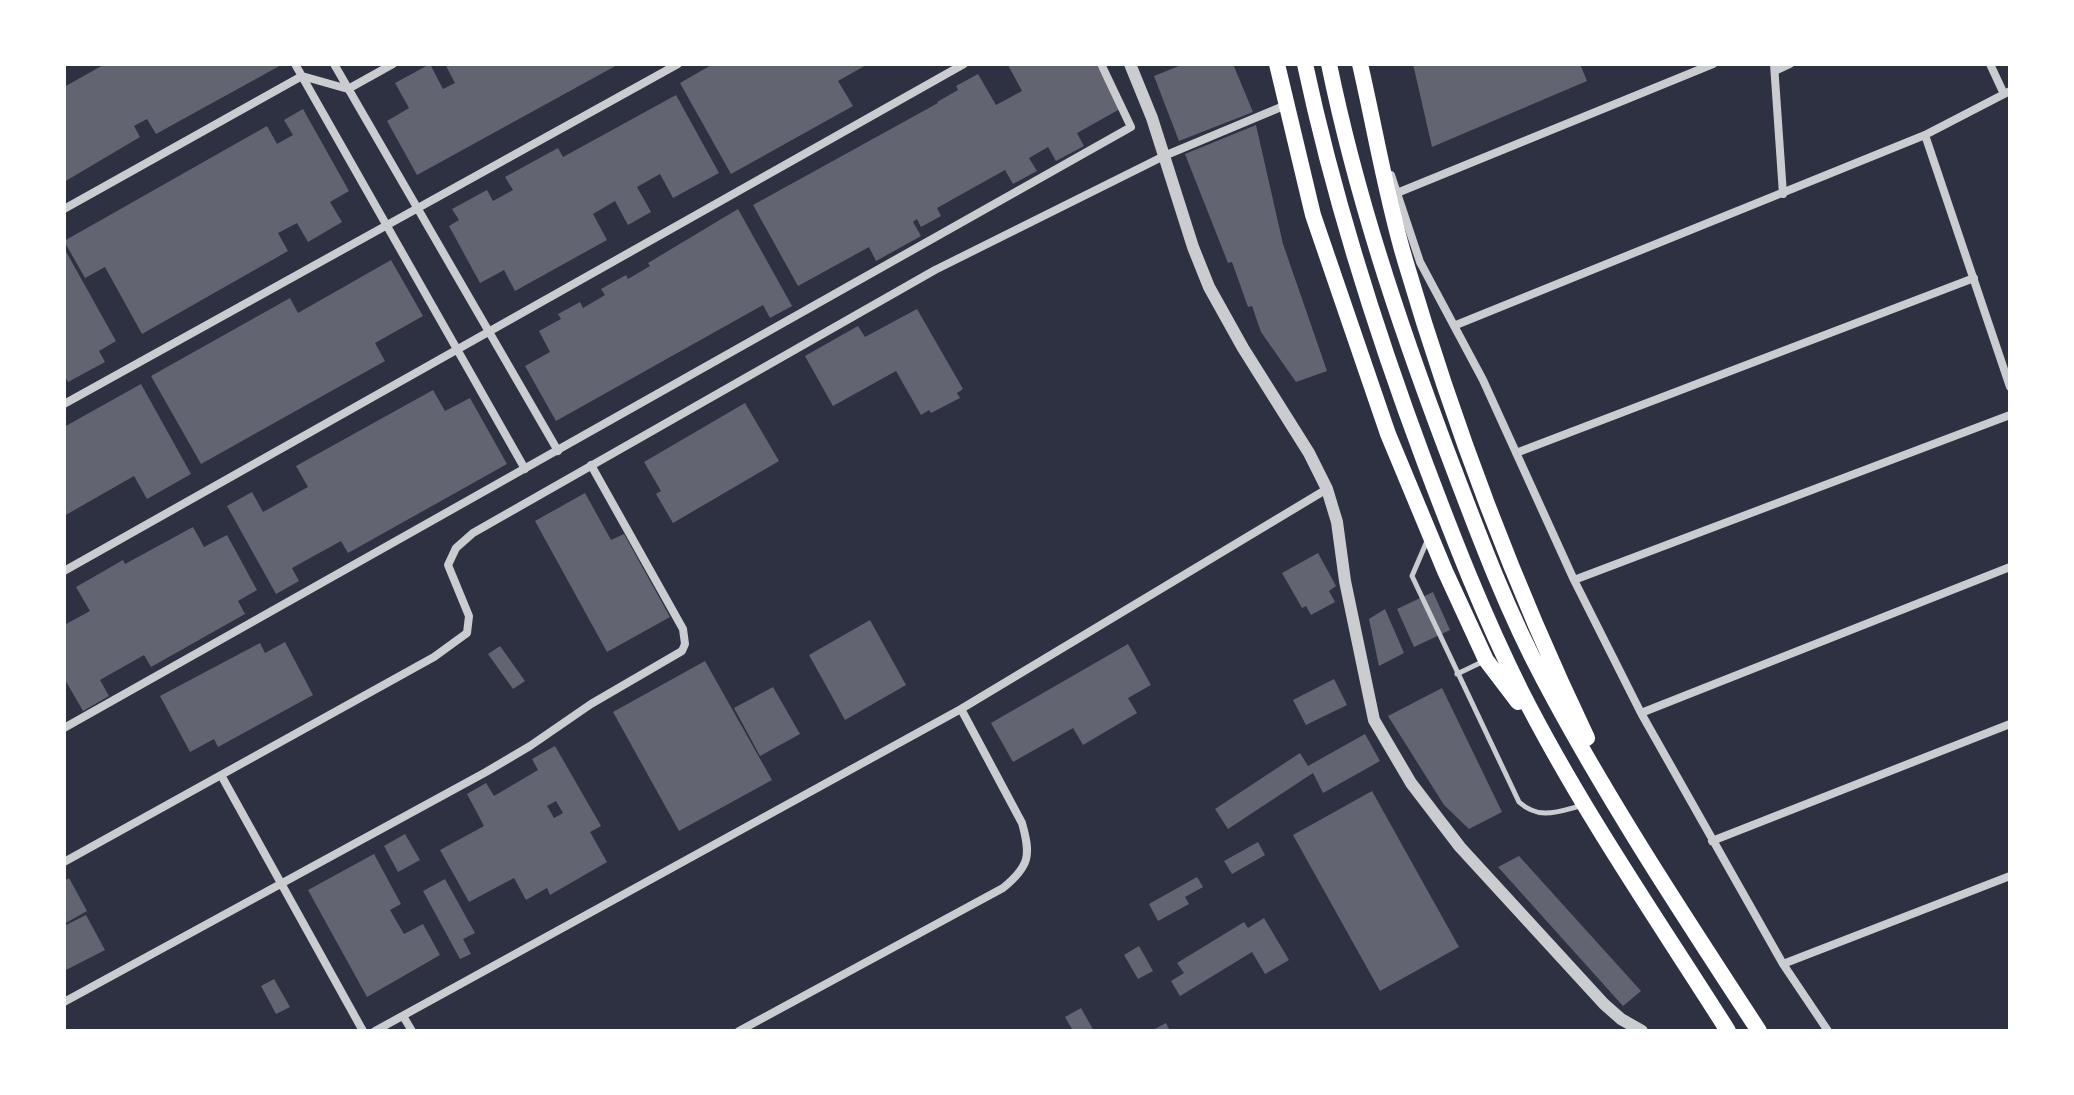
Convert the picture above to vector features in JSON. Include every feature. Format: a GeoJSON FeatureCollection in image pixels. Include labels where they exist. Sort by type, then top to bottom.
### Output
{"type":"FeatureCollection","features":[{"type":"Feature","properties":{"kind":"highway"},"geometry":{"type":"LineString","coordinates":[[1277,64],[1302,178],[1388,434],[1486,660],[1550,744]]}},
{"type":"Feature","properties":{"kind":"highway"},"geometry":{"type":"LineString","coordinates":[[1305,64],[1346,229],[1385,353],[1443,512],[1496,640],[1585,804],[1728,1031]]}},
{"type":"Feature","properties":{"kind":"highway"},"geometry":{"type":"LineString","coordinates":[[1329,64],[1368,220],[1420,378],[1512,615],[1551,694],[1636,841],[1759,1031]]}},
{"type":"Feature","properties":{"kind":"highway"},"geometry":{"type":"LineString","coordinates":[[1360,64],[1404,258],[1455,413],[1559,680],[1636,841]]}},
{"type":"Feature","properties":{"kind":"street"},"geometry":{"type":"LineString","coordinates":[[295,64],[525,469]]}},
{"type":"Feature","properties":{"kind":"street"},"geometry":{"type":"LineString","coordinates":[[334,64],[558,451]]}},
{"type":"Feature","properties":{"kind":"street"},"geometry":{"type":"LineString","coordinates":[[64,209],[302,76],[348,89],[393,64]]}},
{"type":"Feature","properties":{"kind":"street"},"geometry":{"type":"LineString","coordinates":[[64,404],[678,64]]}},
{"type":"Feature","properties":{"kind":"street"},"geometry":{"type":"LineString","coordinates":[[64,571],[964,64]]}},
{"type":"Feature","properties":{"kind":"street"},"geometry":{"type":"LineString","coordinates":[[64,728],[1131,127],[1101,64]]}},
{"type":"Feature","properties":{"kind":"street"},"geometry":{"type":"LineString","coordinates":[[1130,64],[1209,287],[1309,453],[1327,489],[1337,522],[1345,581],[1374,720],[1411,783],[1460,847],[1604,1004],[1642,1031]]}},
{"type":"Feature","properties":{"kind":"street"},"geometry":{"type":"LineString","coordinates":[[1397,193],[1713,64]]}},
{"type":"Feature","properties":{"kind":"street"},"geometry":{"type":"LineString","coordinates":[[1783,194],[1774,68],[1790,64]]}},
{"type":"Feature","properties":{"kind":"street"},"geometry":{"type":"LineString","coordinates":[[1456,325],[1925,135],[2007,93],[1990,64]]}},
{"type":"Feature","properties":{"kind":"street"},"geometry":{"type":"LineString","coordinates":[[64,862],[434,657],[459,640],[470,626],[465,604],[450,573],[450,556],[473,533],[935,270],[1164,156],[1286,105]]}},
{"type":"Feature","properties":{"kind":"street"},"geometry":{"type":"LineString","coordinates":[[1371,109],[1420,262],[1456,325],[1574,580],[1641,713],[1712,841],[1783,964],[1828,1031]]}},
{"type":"Feature","properties":{"kind":"street"},"geometry":{"type":"LineString","coordinates":[[1925,135],[2010,387]]}},
{"type":"Feature","properties":{"kind":"street"},"geometry":{"type":"LineString","coordinates":[[1516,453],[1974,278]]}},
{"type":"Feature","properties":{"kind":"street"},"geometry":{"type":"LineString","coordinates":[[1574,580],[2010,415]]}},
{"type":"Feature","properties":{"kind":"street"},"geometry":{"type":"LineString","coordinates":[[64,1002],[497,766],[591,704],[682,651],[685,644],[683,629],[591,465]]}},
{"type":"Feature","properties":{"kind":"street"},"geometry":{"type":"LineString","coordinates":[[375,1031],[961,709],[1327,489]]}},
{"type":"Feature","properties":{"kind":"street"},"geometry":{"type":"LineString","coordinates":[[1641,713],[2010,567]]}},
{"type":"Feature","properties":{"kind":"street"},"geometry":{"type":"LineString","coordinates":[[739,1031],[1003,888],[1024,867],[1027,843],[1022,823],[961,709]]}},
{"type":"Feature","properties":{"kind":"street"},"geometry":{"type":"LineString","coordinates":[[1712,841],[2010,724]]}},
{"type":"Feature","properties":{"kind":"street"},"geometry":{"type":"LineString","coordinates":[[221,775],[363,1031]]}},
{"type":"Feature","properties":{"kind":"street"},"geometry":{"type":"LineString","coordinates":[[1783,964],[2010,876]]}},
{"type":"Feature","properties":{"kind":"street"},"geometry":{"type":"LineString","coordinates":[[403,1016],[412,1031]]}},
{"type":"Feature","properties":{"kind":"lane"},"geometry":{"type":"LineString","coordinates":[[1430,535],[1412,576],[1519,802],[1539,814],[1551,814],[1585,804]]}},
{"type":"Feature","properties":{"kind":"lane"},"geometry":{"type":"LineString","coordinates":[[1457,674],[1486,660]]}},
{"type":"Feature","properties":{"kind":"building"},"geometry":{"type":"Polygon","coordinates":[[[105,64],[283,64],[156,134],[147,119],[134,126],[140,137],[64,182],[64,87],[105,64]]]}},
{"type":"Feature","properties":{"kind":"building"},"geometry":{"type":"Polygon","coordinates":[[[430,64],[443,89],[455,83],[445,64],[619,64],[417,175],[387,121],[409,108],[395,83],[430,64]]]}},
{"type":"Feature","properties":{"kind":"building"},"geometry":{"type":"Polygon","coordinates":[[[713,64],[868,64],[838,81],[853,106],[731,174],[680,83],[713,64]]]}},
{"type":"Feature","properties":{"kind":"building"},"geometry":{"type":"Polygon","coordinates":[[[1010,64],[1096,64],[1120,109],[1077,133],[1084,146],[1056,161],[1048,147],[1029,158],[1037,171],[1013,184],[1005,170],[937,208],[941,216],[921,227],[917,219],[913,222],[921,236],[876,261],[869,247],[798,286],[753,205],[938,103],[958,90],[956,86],[978,74],[996,105],[1022,91],[1010,64]]]}},
{"type":"Feature","properties":{"kind":"building"},"geometry":{"type":"Polygon","coordinates":[[[1184,64],[1233,64],[1253,112],[1179,141],[1154,76],[1184,64]]]}},
{"type":"Feature","properties":{"kind":"building"},"geometry":{"type":"Polygon","coordinates":[[[1413,64],[1580,64],[1587,81],[1432,147],[1413,64]]]}},
{"type":"Feature","properties":{"kind":"building"},"geometry":{"type":"Polygon","coordinates":[[[676,95],[719,173],[673,198],[660,174],[637,187],[651,212],[628,225],[615,201],[593,214],[607,240],[515,291],[504,270],[480,283],[449,226],[459,220],[452,209],[487,190],[493,201],[513,190],[505,177],[558,148],[563,157],[676,95]]]}},
{"type":"Feature","properties":{"kind":"building"},"geometry":{"type":"Polygon","coordinates":[[[303,109],[349,191],[330,202],[342,222],[308,242],[297,223],[278,233],[288,251],[142,334],[105,267],[85,278],[64,241],[267,126],[277,144],[293,135],[284,120],[303,109]]]}},
{"type":"Feature","properties":{"kind":"building"},"geometry":{"type":"Polygon","coordinates":[[[1256,125],[1283,244],[1327,371],[1296,382],[1261,332],[1252,306],[1248,307],[1185,154],[1256,125]]]}},
{"type":"Feature","properties":{"kind":"building"},"geometry":{"type":"Polygon","coordinates":[[[738,209],[792,306],[770,318],[763,305],[556,421],[525,366],[550,352],[539,331],[561,319],[558,314],[580,302],[583,308],[605,295],[601,289],[626,275],[628,279],[650,266],[648,263],[738,209]]]}},
{"type":"Feature","properties":{"kind":"building"},"geometry":{"type":"Polygon","coordinates":[[[64,248],[116,341],[99,351],[105,362],[68,382],[64,375],[64,248]]]}},
{"type":"Feature","properties":{"kind":"building"},"geometry":{"type":"Polygon","coordinates":[[[391,260],[423,316],[375,343],[385,361],[201,464],[151,376],[290,298],[298,313],[391,260]]]}},
{"type":"Feature","properties":{"kind":"building"},"geometry":{"type":"Polygon","coordinates":[[[917,309],[963,389],[957,393],[960,398],[921,415],[896,371],[833,406],[805,356],[858,326],[865,337],[917,309]]]}},
{"type":"Feature","properties":{"kind":"building"},"geometry":{"type":"Polygon","coordinates":[[[141,384],[191,474],[147,499],[134,476],[64,516],[64,427],[141,384]]]}},
{"type":"Feature","properties":{"kind":"building"},"geometry":{"type":"Polygon","coordinates":[[[433,390],[445,411],[470,398],[507,464],[348,553],[341,541],[292,568],[299,581],[276,594],[227,506],[252,492],[263,512],[308,487],[296,466],[433,390]]]}},
{"type":"Feature","properties":{"kind":"building"},"geometry":{"type":"Polygon","coordinates":[[[745,403],[779,461],[673,523],[656,494],[661,491],[644,462],[745,403]]]}},
{"type":"Feature","properties":{"kind":"building"},"geometry":{"type":"Polygon","coordinates":[[[585,493],[611,540],[624,534],[670,617],[607,652],[535,521],[585,493]]]}},
{"type":"Feature","properties":{"kind":"building"},"geometry":{"type":"Polygon","coordinates":[[[193,527],[204,547],[227,535],[257,590],[238,601],[245,614],[151,667],[144,655],[100,680],[109,696],[83,711],[64,678],[64,620],[66,624],[90,611],[76,587],[123,560],[125,564],[193,527]]]}},
{"type":"Feature","properties":{"kind":"building"},"geometry":{"type":"Polygon","coordinates":[[[1318,553],[1336,586],[1329,591],[1335,602],[1311,615],[1306,606],[1302,608],[1282,573],[1318,553]]]}},
{"type":"Feature","properties":{"kind":"building"},"geometry":{"type":"Polygon","coordinates":[[[1433,592],[1450,630],[1414,647],[1397,609],[1433,592]]]}},
{"type":"Feature","properties":{"kind":"building"},"geometry":{"type":"Polygon","coordinates":[[[1385,609],[1404,653],[1379,666],[1369,619],[1385,609]]]}},
{"type":"Feature","properties":{"kind":"building"},"geometry":{"type":"Polygon","coordinates":[[[870,620],[906,685],[845,720],[809,655],[870,620]]]}},
{"type":"Feature","properties":{"kind":"building"},"geometry":{"type":"Polygon","coordinates":[[[285,642],[313,695],[218,747],[214,739],[190,752],[160,696],[260,643],[265,653],[285,642]]]}},
{"type":"Feature","properties":{"kind":"building"},"geometry":{"type":"Polygon","coordinates":[[[1128,644],[1151,685],[1128,698],[1137,713],[1083,745],[1073,728],[1013,762],[991,723],[1128,644]]]}},
{"type":"Feature","properties":{"kind":"building"},"geometry":{"type":"Polygon","coordinates":[[[500,646],[525,681],[513,689],[488,654],[500,646]]]}},
{"type":"Feature","properties":{"kind":"building"},"geometry":{"type":"Polygon","coordinates":[[[705,661],[772,780],[679,831],[613,712],[705,661]]]}},
{"type":"Feature","properties":{"kind":"building"},"geometry":{"type":"Polygon","coordinates":[[[1334,679],[1347,705],[1306,725],[1293,700],[1334,679]]]}},
{"type":"Feature","properties":{"kind":"building"},"geometry":{"type":"Polygon","coordinates":[[[773,687],[800,734],[760,756],[734,708],[773,687]]]}},
{"type":"Feature","properties":{"kind":"building"},"geometry":{"type":"Polygon","coordinates":[[[1442,688],[1502,812],[1469,829],[1444,805],[1388,716],[1442,688]]]}},
{"type":"Feature","properties":{"kind":"building"},"geometry":{"type":"Polygon","coordinates":[[[1365,734],[1380,761],[1323,793],[1313,773],[1228,829],[1215,809],[1300,753],[1308,766],[1365,734]]]}},
{"type":"Feature","properties":{"kind":"building"},"geometry":{"type":"Polygon","coordinates":[[[555,746],[601,826],[590,832],[607,862],[550,895],[547,888],[526,900],[514,878],[469,902],[440,850],[484,826],[467,794],[486,783],[494,796],[538,770],[532,759],[555,746]],[[556,801],[547,806],[554,818],[563,813],[556,801]]]}},
{"type":"Feature","properties":{"kind":"building"},"geometry":{"type":"Polygon","coordinates":[[[1372,791],[1459,947],[1380,991],[1293,835],[1372,791]]]}},
{"type":"Feature","properties":{"kind":"building"},"geometry":{"type":"Polygon","coordinates":[[[405,834],[420,860],[398,872],[384,846],[405,834]]]}},
{"type":"Feature","properties":{"kind":"building"},"geometry":{"type":"Polygon","coordinates":[[[1258,842],[1265,855],[1232,874],[1224,861],[1258,842]]]}},
{"type":"Feature","properties":{"kind":"building"},"geometry":{"type":"Polygon","coordinates":[[[374,854],[401,904],[390,910],[404,934],[423,924],[440,955],[367,997],[308,890],[374,854]]]}},
{"type":"Feature","properties":{"kind":"building"},"geometry":{"type":"Polygon","coordinates":[[[1519,856],[1641,991],[1623,1006],[1498,867],[1519,856]]]}},
{"type":"Feature","properties":{"kind":"building"},"geometry":{"type":"Polygon","coordinates":[[[1197,877],[1203,887],[1185,897],[1189,904],[1158,921],[1149,904],[1197,877]]]}},
{"type":"Feature","properties":{"kind":"building"},"geometry":{"type":"Polygon","coordinates":[[[69,878],[87,911],[64,924],[64,881],[69,878]]]}},
{"type":"Feature","properties":{"kind":"building"},"geometry":{"type":"Polygon","coordinates":[[[445,879],[475,933],[463,939],[471,954],[460,959],[423,891],[445,879]]]}},
{"type":"Feature","properties":{"kind":"building"},"geometry":{"type":"Polygon","coordinates":[[[86,915],[105,950],[64,971],[64,926],[86,915]]]}},
{"type":"Feature","properties":{"kind":"building"},"geometry":{"type":"Polygon","coordinates":[[[1264,918],[1289,960],[1265,974],[1252,952],[1180,996],[1171,981],[1184,973],[1177,963],[1244,922],[1248,928],[1264,918]]]}},
{"type":"Feature","properties":{"kind":"building"},"geometry":{"type":"Polygon","coordinates":[[[1139,946],[1153,971],[1138,979],[1124,955],[1139,946]]]}},
{"type":"Feature","properties":{"kind":"building"},"geometry":{"type":"Polygon","coordinates":[[[274,979],[290,1007],[276,1014],[261,986],[274,979]]]}},
{"type":"Feature","properties":{"kind":"building"},"geometry":{"type":"Polygon","coordinates":[[[1081,1008],[1094,1031],[1073,1031],[1065,1017],[1081,1008]]]}},
{"type":"Feature","properties":{"kind":"building"},"geometry":{"type":"Polygon","coordinates":[[[1166,1023],[1170,1031],[1151,1031],[1166,1023]]]}}]}
